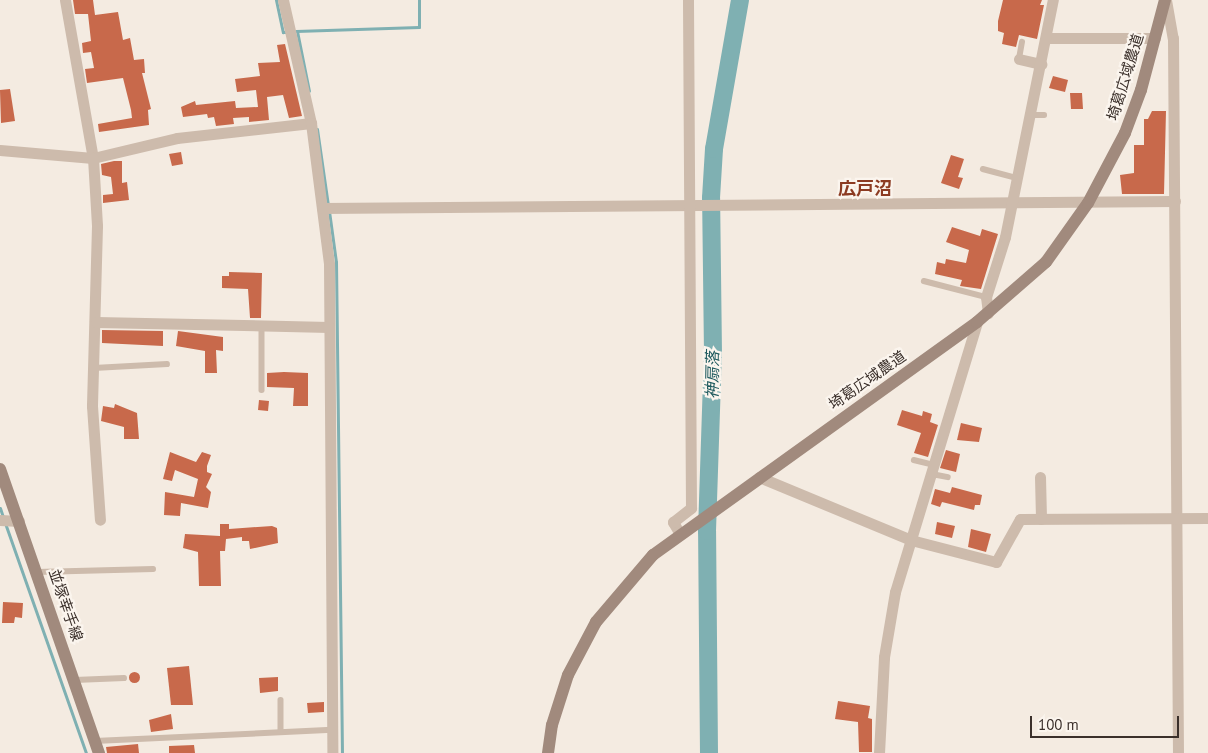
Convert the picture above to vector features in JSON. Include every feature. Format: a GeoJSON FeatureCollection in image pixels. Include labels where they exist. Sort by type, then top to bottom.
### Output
{"type":"FeatureCollection","features":[{"type":"Feature","properties":{"kind":"street"},"geometry":{"type":"LineString","coordinates":[[65,0],[93,158],[97,226],[96,322],[92,406],[100,520]]}},
{"type":"Feature","properties":{"kind":"street"},"geometry":{"type":"LineString","coordinates":[[283,0],[312,123],[329,264],[332,753]]}},
{"type":"Feature","properties":{"kind":"street"},"geometry":{"type":"LineString","coordinates":[[680,534],[673,522],[691,508],[688,0]]}},
{"type":"Feature","properties":{"kind":"street"},"geometry":{"type":"LineString","coordinates":[[988,313],[986,298],[1013,203],[1053,0]]}},
{"type":"Feature","properties":{"kind":"street"},"geometry":{"type":"LineString","coordinates":[[1165,0],[1173,38],[1178,753]]}},
{"type":"Feature","properties":{"kind":"street","name":"埼葛広域農道"},"geometry":{"type":"LineString","coordinates":[[548,753],[552,725],[568,675],[596,622],[653,555],[977,322],[1046,262],[1088,203],[1125,133],[1165,0]]}},
{"type":"Feature","properties":{"kind":"street"},"geometry":{"type":"LineString","coordinates":[[1046,38],[1155,38]]}},
{"type":"Feature","properties":{"kind":"street"},"geometry":{"type":"LineString","coordinates":[[1019,59],[1041,64]]}},
{"type":"Feature","properties":{"kind":"street"},"geometry":{"type":"LineString","coordinates":[[0,150],[93,158],[176,138],[312,123]]}},
{"type":"Feature","properties":{"kind":"street"},"geometry":{"type":"LineString","coordinates":[[322,208],[1175,201]]}},
{"type":"Feature","properties":{"kind":"street"},"geometry":{"type":"LineString","coordinates":[[96,322],[329,327]]}},
{"type":"Feature","properties":{"kind":"street"},"geometry":{"type":"LineString","coordinates":[[879,753],[884,657],[895,592],[977,322]]}},
{"type":"Feature","properties":{"kind":"street","name":"並塚幸手線"},"geometry":{"type":"LineString","coordinates":[[0,469],[10,521],[37,572],[97,747]]}},
{"type":"Feature","properties":{"kind":"street"},"geometry":{"type":"LineString","coordinates":[[759,477],[912,540],[996,562],[1020,519],[1208,518]]}},
{"type":"Feature","properties":{"kind":"street"},"geometry":{"type":"LineString","coordinates":[[1040,477],[1041,519]]}},
{"type":"Feature","properties":{"kind":"lane"},"geometry":{"type":"LineString","coordinates":[[1019,59],[1022,42]]}},
{"type":"Feature","properties":{"kind":"lane"},"geometry":{"type":"LineString","coordinates":[[1031,115],[1044,115]]}},
{"type":"Feature","properties":{"kind":"lane"},"geometry":{"type":"LineString","coordinates":[[982,169],[1018,178]]}},
{"type":"Feature","properties":{"kind":"lane"},"geometry":{"type":"LineString","coordinates":[[924,282],[986,298]]}},
{"type":"Feature","properties":{"kind":"lane"},"geometry":{"type":"LineString","coordinates":[[262,325],[262,390]]}},
{"type":"Feature","properties":{"kind":"lane"},"geometry":{"type":"LineString","coordinates":[[94,368],[168,364]]}},
{"type":"Feature","properties":{"kind":"lane"},"geometry":{"type":"LineString","coordinates":[[914,460],[948,477]]}},
{"type":"Feature","properties":{"kind":"lane"},"geometry":{"type":"LineString","coordinates":[[37,572],[153,569]]}},
{"type":"Feature","properties":{"kind":"lane"},"geometry":{"type":"LineString","coordinates":[[74,680],[124,678]]}},
{"type":"Feature","properties":{"kind":"lane"},"geometry":{"type":"LineString","coordinates":[[280,700],[281,732]]}},
{"type":"Feature","properties":{"kind":"lane"},"geometry":{"type":"LineString","coordinates":[[97,747],[281,732],[332,730]]}},
{"type":"Feature","properties":{"kind":"building"},"geometry":{"type":"Polygon","coordinates":[[[73,0],[93,0],[95,15],[118,12],[123,40],[130,38],[134,60],[144,59],[145,73],[142,73],[151,109],[148,110],[149,125],[99,132],[98,124],[132,118],[131,110],[123,78],[87,83],[85,69],[94,68],[91,52],[83,53],[82,43],[91,41],[88,14],[75,14],[73,0]]]}},
{"type":"Feature","properties":{"kind":"building"},"geometry":{"type":"Polygon","coordinates":[[[1003,0],[1042,0],[1040,5],[1044,5],[1037,39],[1019,35],[1016,47],[1002,44],[1004,33],[998,31],[998,21],[1003,0]]]}},
{"type":"Feature","properties":{"kind":"building"},"geometry":{"type":"Polygon","coordinates":[[[285,44],[302,116],[289,118],[283,95],[267,97],[269,120],[249,122],[249,117],[233,118],[234,124],[216,126],[214,117],[208,118],[207,114],[183,117],[181,107],[195,101],[196,105],[235,101],[236,108],[258,107],[256,90],[237,92],[235,79],[260,76],[258,63],[280,62],[277,45],[285,44]]]}},
{"type":"Feature","properties":{"kind":"building"},"geometry":{"type":"Polygon","coordinates":[[[1053,76],[1068,80],[1065,92],[1049,88],[1053,76]]]}},
{"type":"Feature","properties":{"kind":"building"},"geometry":{"type":"Polygon","coordinates":[[[10,89],[15,121],[1,123],[0,90],[10,89]]]}},
{"type":"Feature","properties":{"kind":"building"},"geometry":{"type":"Polygon","coordinates":[[[1070,93],[1082,93],[1083,109],[1071,109],[1070,93]]]}},
{"type":"Feature","properties":{"kind":"building"},"geometry":{"type":"Polygon","coordinates":[[[1152,111],[1166,111],[1164,194],[1122,194],[1120,175],[1134,173],[1134,145],[1144,145],[1144,119],[1148,119],[1152,111]]]}},
{"type":"Feature","properties":{"kind":"building"},"geometry":{"type":"Polygon","coordinates":[[[181,152],[183,164],[172,166],[169,154],[181,152]]]}},
{"type":"Feature","properties":{"kind":"building"},"geometry":{"type":"Polygon","coordinates":[[[951,155],[964,159],[958,177],[963,178],[959,189],[941,183],[951,155]]]}},
{"type":"Feature","properties":{"kind":"building"},"geometry":{"type":"Polygon","coordinates":[[[122,161],[122,183],[127,182],[129,200],[103,203],[103,195],[113,194],[111,177],[102,175],[101,164],[122,161]]]}},
{"type":"Feature","properties":{"kind":"building"},"geometry":{"type":"Polygon","coordinates":[[[952,227],[980,236],[982,229],[998,234],[981,289],[960,286],[962,280],[935,274],[937,262],[945,264],[946,259],[966,263],[969,250],[946,242],[952,227]]]}},
{"type":"Feature","properties":{"kind":"building"},"geometry":{"type":"Polygon","coordinates":[[[229,272],[262,273],[261,318],[250,318],[248,289],[222,288],[222,276],[229,276],[229,272]]]}},
{"type":"Feature","properties":{"kind":"building"},"geometry":{"type":"Polygon","coordinates":[[[102,330],[163,331],[163,346],[102,343],[102,330]]]}},
{"type":"Feature","properties":{"kind":"building"},"geometry":{"type":"Polygon","coordinates":[[[178,331],[223,337],[223,351],[216,350],[217,373],[205,373],[205,351],[176,346],[178,331]]]}},
{"type":"Feature","properties":{"kind":"building"},"geometry":{"type":"Polygon","coordinates":[[[267,373],[308,373],[308,406],[293,406],[294,388],[267,387],[267,373]]]}},
{"type":"Feature","properties":{"kind":"building"},"geometry":{"type":"Polygon","coordinates":[[[259,400],[269,401],[268,411],[258,410],[259,400]]]}},
{"type":"Feature","properties":{"kind":"building"},"geometry":{"type":"Polygon","coordinates":[[[115,404],[137,413],[139,439],[124,439],[124,427],[101,421],[103,406],[114,408],[115,404]]]}},
{"type":"Feature","properties":{"kind":"building"},"geometry":{"type":"Polygon","coordinates":[[[902,410],[922,416],[923,411],[932,414],[930,422],[938,425],[928,457],[914,453],[921,433],[897,425],[902,410]]]}},
{"type":"Feature","properties":{"kind":"building"},"geometry":{"type":"Polygon","coordinates":[[[961,423],[982,428],[979,442],[957,440],[961,423]]]}},
{"type":"Feature","properties":{"kind":"building"},"geometry":{"type":"Polygon","coordinates":[[[946,450],[960,454],[956,472],[940,468],[946,450]]]}},
{"type":"Feature","properties":{"kind":"building"},"geometry":{"type":"Polygon","coordinates":[[[170,452],[196,462],[202,452],[211,455],[207,466],[207,472],[212,474],[206,487],[211,492],[208,508],[181,503],[180,516],[164,515],[165,492],[194,497],[198,479],[175,470],[172,481],[163,479],[170,452]]]}},
{"type":"Feature","properties":{"kind":"building"},"geometry":{"type":"Polygon","coordinates":[[[952,487],[982,495],[980,505],[975,505],[974,510],[942,502],[940,507],[931,504],[935,489],[950,493],[952,487]]]}},
{"type":"Feature","properties":{"kind":"building"},"geometry":{"type":"Polygon","coordinates":[[[937,522],[955,526],[952,538],[935,534],[937,522]]]}},
{"type":"Feature","properties":{"kind":"building"},"geometry":{"type":"Polygon","coordinates":[[[220,524],[229,524],[229,529],[272,526],[277,528],[278,543],[250,549],[249,541],[242,541],[242,537],[226,539],[225,551],[220,551],[221,586],[199,586],[198,552],[183,548],[185,534],[220,536],[220,524]]]}},
{"type":"Feature","properties":{"kind":"building"},"geometry":{"type":"Polygon","coordinates":[[[971,529],[991,534],[986,552],[968,547],[971,529]]]}},
{"type":"Feature","properties":{"kind":"building"},"geometry":{"type":"Polygon","coordinates":[[[3,602],[23,603],[22,618],[15,617],[14,623],[2,623],[3,602]]]}},
{"type":"Feature","properties":{"kind":"building"},"geometry":{"type":"Polygon","coordinates":[[[189,666],[193,705],[171,705],[167,668],[189,666]]]}},
{"type":"Feature","properties":{"kind":"building"},"geometry":{"type":"Polygon","coordinates":[[[132,672],[136,672],[139,677],[138,681],[132,682],[129,679],[129,675],[132,672]]]}},
{"type":"Feature","properties":{"kind":"building"},"geometry":{"type":"Polygon","coordinates":[[[278,677],[278,691],[260,693],[259,678],[278,677]]]}},
{"type":"Feature","properties":{"kind":"building"},"geometry":{"type":"Polygon","coordinates":[[[838,701],[870,706],[868,718],[872,719],[872,752],[859,752],[858,722],[835,719],[838,701]]]}},
{"type":"Feature","properties":{"kind":"building"},"geometry":{"type":"Polygon","coordinates":[[[324,702],[324,712],[308,713],[307,703],[324,702]]]}},
{"type":"Feature","properties":{"kind":"building"},"geometry":{"type":"Polygon","coordinates":[[[171,714],[173,729],[151,732],[149,720],[171,714]]]}},
{"type":"Feature","properties":{"kind":"building"},"geometry":{"type":"Polygon","coordinates":[[[138,744],[139,753],[107,753],[106,747],[138,744]]]}},
{"type":"Feature","properties":{"kind":"building"},"geometry":{"type":"Polygon","coordinates":[[[194,745],[195,753],[169,753],[169,746],[194,745]]]}},
{"type":"Feature","properties":{"kind":"waterway"},"geometry":{"type":"LineString","coordinates":[[276,0],[283,32],[287,32]]}},
{"type":"Feature","properties":{"kind":"waterway"},"geometry":{"type":"LineString","coordinates":[[296,31],[419,27],[419,0]]}},
{"type":"Feature","properties":{"kind":"waterway","name":"神扇落"},"geometry":{"type":"LineString","coordinates":[[709,753],[707,531],[713,354],[711,198],[714,149],[740,0]]}},
{"type":"Feature","properties":{"kind":"waterway"},"geometry":{"type":"LineString","coordinates":[[297,31],[309,91]]}},
{"type":"Feature","properties":{"kind":"waterway"},"geometry":{"type":"LineString","coordinates":[[317,129],[328,205]]}},
{"type":"Feature","properties":{"kind":"waterway"},"geometry":{"type":"LineString","coordinates":[[329,211],[336,262],[342,753]]}},
{"type":"Feature","properties":{"kind":"waterway"},"geometry":{"type":"LineString","coordinates":[[0,508],[3,517]]}},
{"type":"Feature","properties":{"kind":"waterway"},"geometry":{"type":"LineString","coordinates":[[5,523],[86,753]]}},
{"type":"Feature","properties":{"kind":"district","name":"広戸沼"},"geometry":{"type":"Point","coordinates":[865,189]}}]}
